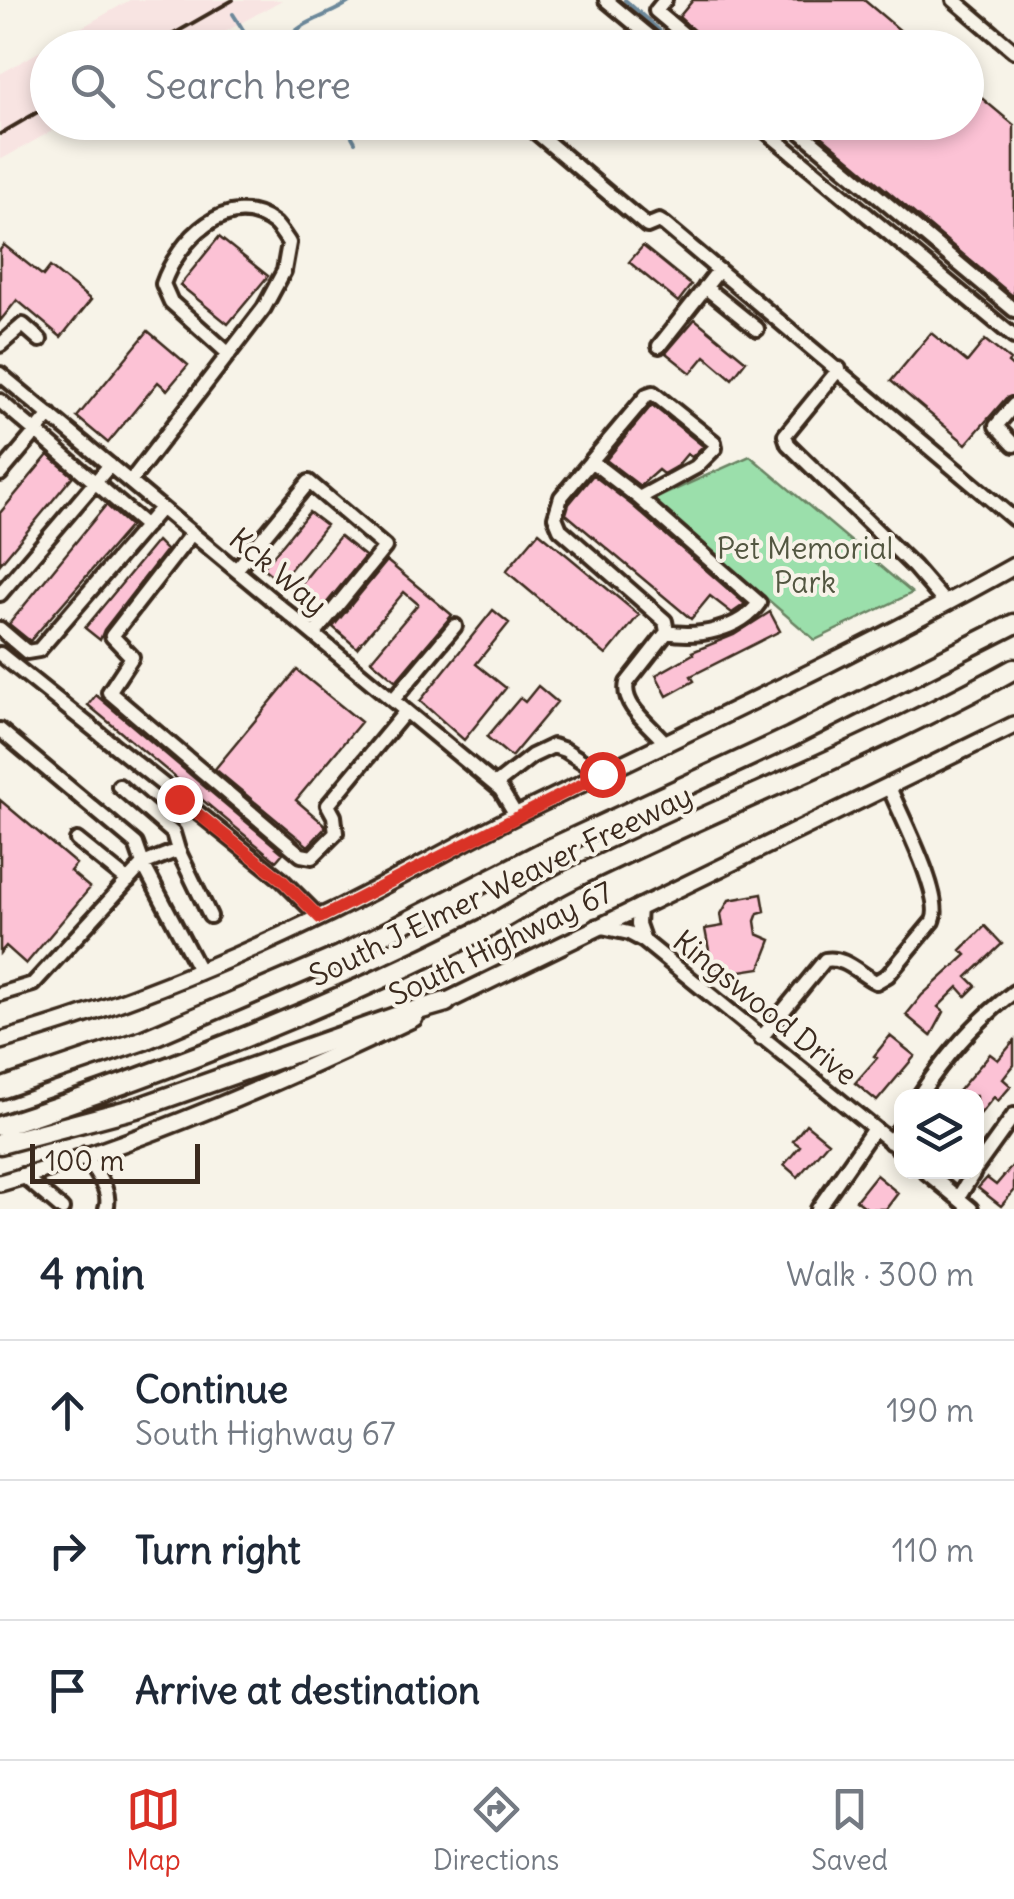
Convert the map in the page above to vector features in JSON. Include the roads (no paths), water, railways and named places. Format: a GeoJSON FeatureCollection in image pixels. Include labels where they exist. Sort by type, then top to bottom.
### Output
{"type":"FeatureCollection","features":[{"type":"Feature","properties":{"kind":"highway","name":"South J Elmer Weaver Freeway"},"geometry":{"type":"LineString","coordinates":[[0,1089],[144,1040],[340,956],[1014,624]]}},
{"type":"Feature","properties":{"kind":"highway","name":"South J Elmer Weaver Freeway"},"geometry":{"type":"LineString","coordinates":[[0,1126],[236,1042],[396,970],[486,928],[572,878],[850,750],[1014,669]]}},
{"type":"Feature","properties":{"kind":"highway"},"geometry":{"type":"LineString","coordinates":[[0,1144],[140,1108],[446,1002]]}},
{"type":"Feature","properties":{"kind":"main road"},"geometry":{"type":"LineString","coordinates":[[0,1041],[94,1012],[200,972],[320,918],[516,816],[946,604],[1014,566]]}},
{"type":"Feature","properties":{"kind":"main road","name":"South Highway 67"},"geometry":{"type":"LineString","coordinates":[[0,1182],[293,1076],[1014,725]]}},
{"type":"Feature","properties":{"kind":"street"},"geometry":{"type":"LineString","coordinates":[[606,0],[642,30]]}},
{"type":"Feature","properties":{"kind":"street"},"geometry":{"type":"LineString","coordinates":[[665,0],[656,11],[679,30]]}},
{"type":"Feature","properties":{"kind":"street"},"geometry":{"type":"LineString","coordinates":[[954,0],[1014,50]]}},
{"type":"Feature","properties":{"kind":"street"},"geometry":{"type":"LineString","coordinates":[[545,140],[647,226],[664,224],[1014,519]]}},
{"type":"Feature","properties":{"kind":"street"},"geometry":{"type":"LineString","coordinates":[[776,140],[1014,337]]}},
{"type":"Feature","properties":{"kind":"street"},"geometry":{"type":"LineString","coordinates":[[811,140],[1014,310]]}},
{"type":"Feature","properties":{"kind":"street"},"geometry":{"type":"LineString","coordinates":[[130,482],[229,354],[264,308],[284,271],[289,243],[274,224],[250,213],[222,213],[197,233],[170,263],[164,284],[171,302],[229,354]]}},
{"type":"Feature","properties":{"kind":"street"},"geometry":{"type":"LineString","coordinates":[[659,346],[719,270]]}},
{"type":"Feature","properties":{"kind":"street"},"geometry":{"type":"LineString","coordinates":[[706,287],[757,330]]}},
{"type":"Feature","properties":{"kind":"street"},"geometry":{"type":"LineString","coordinates":[[0,345],[23,325],[40,340]]}},
{"type":"Feature","properties":{"kind":"street"},"geometry":{"type":"LineString","coordinates":[[839,369],[786,435],[788,444],[914,567],[946,604]]}},
{"type":"Feature","properties":{"kind":"street","name":"Kck Way"},"geometry":{"type":"LineString","coordinates":[[2,380],[50,415],[495,784],[516,816]]}},
{"type":"Feature","properties":{"kind":"street"},"geometry":{"type":"LineString","coordinates":[[639,498],[696,467],[712,452],[714,442],[653,393],[561,496],[554,516],[560,528],[666,621],[667,632],[627,683],[625,691],[630,705],[666,744]]}},
{"type":"Feature","properties":{"kind":"street"},"geometry":{"type":"LineString","coordinates":[[0,401],[146,526]]}},
{"type":"Feature","properties":{"kind":"street"},"geometry":{"type":"LineString","coordinates":[[1014,406],[996,426],[1014,446]]}},
{"type":"Feature","properties":{"kind":"street"},"geometry":{"type":"LineString","coordinates":[[0,474],[50,415]]}},
{"type":"Feature","properties":{"kind":"street"},"geometry":{"type":"LineString","coordinates":[[591,461],[759,603],[733,624],[690,637],[667,632]]}},
{"type":"Feature","properties":{"kind":"street"},"geometry":{"type":"LineString","coordinates":[[0,594],[110,465]]}},
{"type":"Feature","properties":{"kind":"street"},"geometry":{"type":"LineString","coordinates":[[236,570],[309,482],[385,546],[314,634]]}},
{"type":"Feature","properties":{"kind":"street"},"geometry":{"type":"LineString","coordinates":[[0,629],[26,652],[39,650],[162,508]]}},
{"type":"Feature","properties":{"kind":"street"},"geometry":{"type":"LineString","coordinates":[[192,533],[112,636],[132,657],[110,692],[301,855],[312,857],[336,833],[328,805],[406,711]]}},
{"type":"Feature","properties":{"kind":"street"},"geometry":{"type":"LineString","coordinates":[[393,700],[455,626]]}},
{"type":"Feature","properties":{"kind":"street"},"geometry":{"type":"LineString","coordinates":[[0,654],[282,880],[320,918]]}},
{"type":"Feature","properties":{"kind":"street"},"geometry":{"type":"LineString","coordinates":[[0,730],[136,844],[200,972]]}},
{"type":"Feature","properties":{"kind":"street"},"geometry":{"type":"LineString","coordinates":[[495,784],[532,756],[553,746],[602,774]]}},
{"type":"Feature","properties":{"kind":"street"},"geometry":{"type":"LineString","coordinates":[[119,786],[172,833],[210,916]]}},
{"type":"Feature","properties":{"kind":"street"},"geometry":{"type":"LineString","coordinates":[[762,1038],[824,960],[845,962],[876,982],[888,974],[933,920],[938,910],[932,888],[889,787]]}},
{"type":"Feature","properties":{"kind":"street"},"geometry":{"type":"LineString","coordinates":[[78,840],[128,880]]}},
{"type":"Feature","properties":{"kind":"street"},"geometry":{"type":"LineString","coordinates":[[0,994],[33,984],[143,864],[178,850]]}},
{"type":"Feature","properties":{"kind":"street","name":"Kingswood Drive"},"geometry":{"type":"LineString","coordinates":[[640,906],[638,924],[644,941]]}},
{"type":"Feature","properties":{"kind":"street","name":"Kingswood Drive"},"geometry":{"type":"LineString","coordinates":[[597,926],[629,933],[644,941],[894,1146]]}},
{"type":"Feature","properties":{"kind":"street"},"geometry":{"type":"LineString","coordinates":[[925,1089],[949,1054],[1014,992]]}},
{"type":"Feature","properties":{"kind":"street"},"geometry":{"type":"LineString","coordinates":[[984,1157],[1014,1115]]}},
{"type":"Feature","properties":{"kind":"street"},"geometry":{"type":"LineString","coordinates":[[818,1209],[873,1130]]}},
{"type":"Feature","properties":{"kind":"street"},"geometry":{"type":"LineString","coordinates":[[85,1154],[105,1187],[109,1199],[106,1209]]}},
{"type":"Feature","properties":{"kind":"street"},"geometry":{"type":"LineString","coordinates":[[22,1175],[62,1209]]}},
{"type":"Feature","properties":{"kind":"street"},"geometry":{"type":"LineString","coordinates":[[935,1179],[971,1209]]}},
{"type":"Feature","properties":{"kind":"street"},"geometry":{"type":"LineString","coordinates":[[958,1198],[970,1179]]}},
{"type":"Feature","properties":{"kind":"waterway"},"geometry":{"type":"LineString","coordinates":[[297,30],[352,0]]}},
{"type":"Feature","properties":{"kind":"waterway"},"geometry":{"type":"LineString","coordinates":[[625,0],[659,30]]}},
{"type":"Feature","properties":{"kind":"waterway"},"geometry":{"type":"LineString","coordinates":[[233,14],[243,30]]}},
{"type":"Feature","properties":{"kind":"railway"},"geometry":{"type":"LineString","coordinates":[[180,30],[233,0]]}},
{"type":"Feature","properties":{"kind":"railway"},"geometry":{"type":"LineString","coordinates":[[0,134],[30,116]]}},
{"type":"Feature","properties":{"kind":"park label","name":"Pet Memorial Park"},"geometry":{"type":"Point","coordinates":[805,566]}}]}
